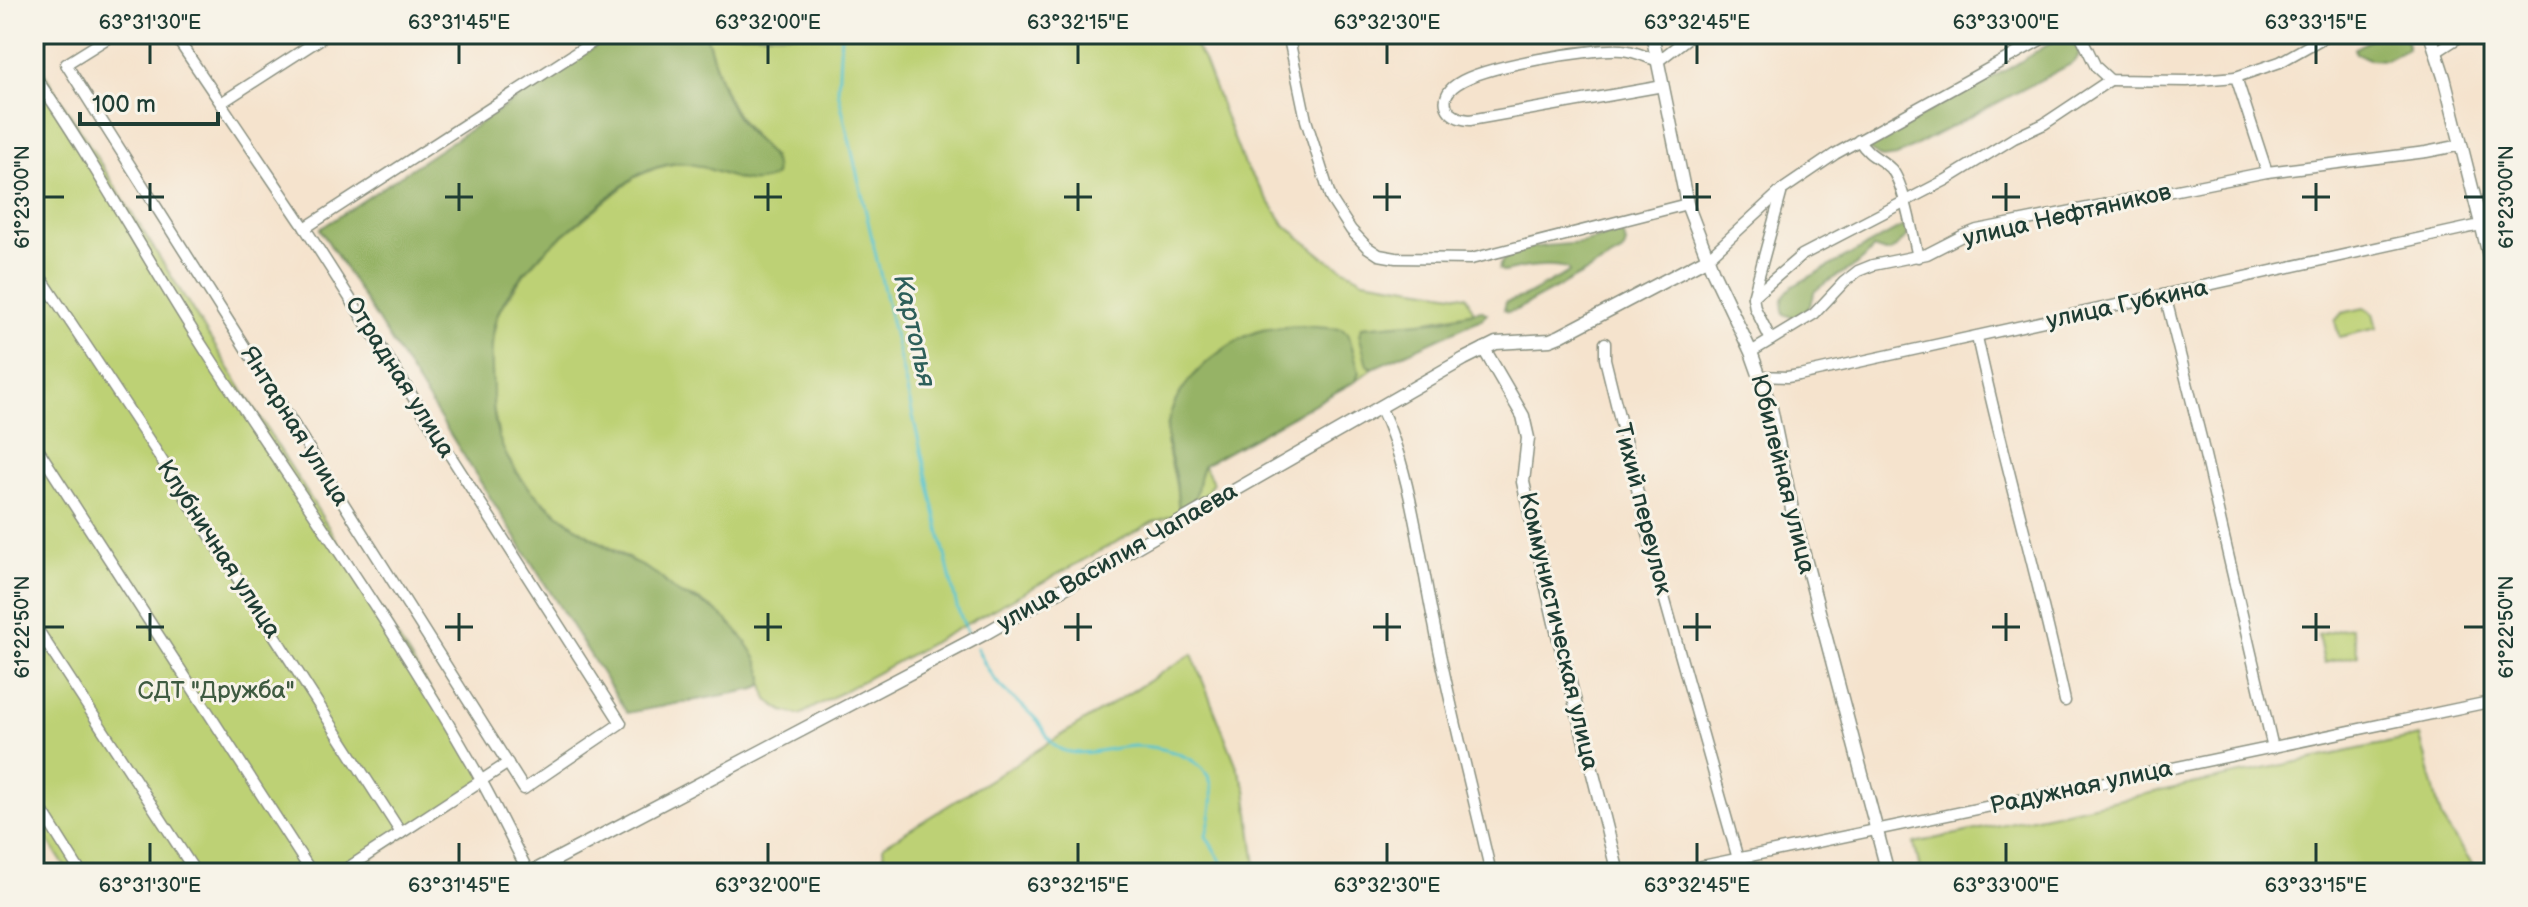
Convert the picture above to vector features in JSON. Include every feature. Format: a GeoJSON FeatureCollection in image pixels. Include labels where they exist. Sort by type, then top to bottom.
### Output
{"type":"FeatureCollection","features":[{"type":"Feature","properties":{"kind":"street"},"geometry":{"type":"LineString","coordinates":[[34,42],[47,34]]}},
{"type":"Feature","properties":{"kind":"street","name":"Янтарная улица"},"geometry":{"type":"LineString","coordinates":[[114,34],[66,64],[524,789]]}},
{"type":"Feature","properties":{"kind":"street","name":"Отрадная улица"},"geometry":{"type":"LineString","coordinates":[[174,34],[305,228],[621,723],[524,789]]}},
{"type":"Feature","properties":{"kind":"street"},"geometry":{"type":"LineString","coordinates":[[221,103],[328,34]]}},
{"type":"Feature","properties":{"kind":"street"},"geometry":{"type":"LineString","coordinates":[[305,228],[605,34]]}},
{"type":"Feature","properties":{"kind":"street"},"geometry":{"type":"LineString","coordinates":[[1288,34],[1306,120],[1331,199],[1351,230],[1379,255],[1471,259],[1687,204]]}},
{"type":"Feature","properties":{"kind":"street","name":"Юбилейная улица"},"geometry":{"type":"LineString","coordinates":[[1652,34],[1687,204],[1751,352],[1771,408],[1792,509],[1888,873]]}},
{"type":"Feature","properties":{"kind":"street"},"geometry":{"type":"LineString","coordinates":[[1663,86],[1470,120],[1452,116],[1446,107],[1447,94],[1459,82],[1480,74],[1563,55],[1612,50],[1626,50],[1658,61],[1693,34]]}},
{"type":"Feature","properties":{"kind":"street"},"geometry":{"type":"LineString","coordinates":[[1708,258],[1782,190],[1859,140],[2051,34]]}},
{"type":"Feature","properties":{"kind":"street"},"geometry":{"type":"LineString","coordinates":[[2080,34],[2096,67],[2110,80]]}},
{"type":"Feature","properties":{"kind":"street"},"geometry":{"type":"LineString","coordinates":[[1753,297],[1802,255],[1946,180],[2014,138],[2044,124],[2110,80],[2187,81],[2236,77],[2280,62],[2330,34]]}},
{"type":"Feature","properties":{"kind":"street"},"geometry":{"type":"LineString","coordinates":[[2430,34],[2488,224],[2494,275]]}},
{"type":"Feature","properties":{"kind":"street"},"geometry":{"type":"LineString","coordinates":[[2436,52],[2464,34]]}},
{"type":"Feature","properties":{"kind":"street","name":"Янтарная улица"},"geometry":{"type":"LineString","coordinates":[[34,75],[89,157],[205,350],[345,560],[481,781],[530,873]]}},
{"type":"Feature","properties":{"kind":"street"},"geometry":{"type":"LineString","coordinates":[[2236,77],[2267,172]]}},
{"type":"Feature","properties":{"kind":"street"},"geometry":{"type":"LineString","coordinates":[[1859,140],[1871,156],[1897,177],[1918,257]]}},
{"type":"Feature","properties":{"kind":"street","name":"улица Нефтяников"},"geometry":{"type":"LineString","coordinates":[[1751,352],[1814,314],[1858,271],[1873,265],[1918,257],[1977,230],[2267,172],[2462,145]]}},
{"type":"Feature","properties":{"kind":"street"},"geometry":{"type":"LineString","coordinates":[[1771,340],[1755,308],[1753,297],[1782,190]]}},
{"type":"Feature","properties":{"kind":"street","name":"улица Губкина"},"geometry":{"type":"LineString","coordinates":[[1759,376],[1787,377],[2488,224]]}},
{"type":"Feature","properties":{"kind":"street","name":"улица Василия Чапаева"},"geometry":{"type":"LineString","coordinates":[[530,873],[986,633],[1484,349],[1496,343],[1550,340],[1560,336],[1708,258]]}},
{"type":"Feature","properties":{"kind":"street","name":"Клубничная улица"},"geometry":{"type":"LineString","coordinates":[[34,267],[401,833]]}},
{"type":"Feature","properties":{"kind":"street"},"geometry":{"type":"LineString","coordinates":[[2165,295],[2273,748]]}},
{"type":"Feature","properties":{"kind":"street"},"geometry":{"type":"LineString","coordinates":[[1977,337],[1997,431],[2065,701]]}},
{"type":"Feature","properties":{"kind":"street","name":"Тихий переулок"},"geometry":{"type":"LineString","coordinates":[[1605,343],[1605,359],[1662,590],[1738,859]]}},
{"type":"Feature","properties":{"kind":"street","name":"Коммунистическая улица"},"geometry":{"type":"LineString","coordinates":[[1484,349],[1523,416],[1528,438],[1523,482],[1618,873]]}},
{"type":"Feature","properties":{"kind":"street"},"geometry":{"type":"LineString","coordinates":[[1380,407],[1389,425],[1406,488],[1435,631],[1491,873]]}},
{"type":"Feature","properties":{"kind":"street"},"geometry":{"type":"LineString","coordinates":[[34,443],[312,873]]}},
{"type":"Feature","properties":{"kind":"street"},"geometry":{"type":"LineString","coordinates":[[34,624],[196,873]]}},
{"type":"Feature","properties":{"kind":"street","name":"Радужная улица"},"geometry":{"type":"LineString","coordinates":[[1669,873],[2494,701]]}},
{"type":"Feature","properties":{"kind":"street"},"geometry":{"type":"LineString","coordinates":[[340,873],[508,763]]}},
{"type":"Feature","properties":{"kind":"street"},"geometry":{"type":"LineString","coordinates":[[34,798],[81,873]]}},
{"type":"Feature","properties":{"kind":"green space"},"geometry":{"type":"Polygon","coordinates":[[[614,34],[706,34],[732,109],[747,131],[771,156],[775,168],[775,176],[763,181],[739,179],[676,163],[636,176],[542,253],[518,280],[495,321],[492,353],[495,423],[503,448],[515,470],[531,490],[571,524],[659,576],[672,589],[718,613],[745,641],[762,674],[763,684],[756,689],[627,713],[320,229],[614,34]]]}},
{"type":"Feature","properties":{"kind":"green space"},"geometry":{"type":"Polygon","coordinates":[[[706,34],[1186,34],[1203,58],[1243,162],[1284,224],[1325,258],[1364,280],[1466,296],[1474,312],[1418,323],[1362,327],[1369,367],[1373,368],[1356,381],[1359,372],[1348,333],[1283,327],[1261,331],[1229,346],[1199,371],[1186,387],[1169,420],[1167,445],[1178,504],[1204,466],[1213,482],[1202,499],[1180,513],[1153,522],[800,715],[783,711],[767,700],[763,676],[726,620],[713,608],[679,594],[659,576],[577,528],[530,491],[501,448],[493,407],[491,357],[498,313],[525,273],[549,247],[635,177],[656,168],[690,163],[709,168],[773,157],[746,128],[729,101],[706,34]]]}},
{"type":"Feature","properties":{"kind":"green space"},"geometry":{"type":"Polygon","coordinates":[[[2381,34],[2402,34],[2407,41],[2407,49],[2386,60],[2369,59],[2356,53],[2354,49],[2381,34]]]}},
{"type":"Feature","properties":{"kind":"green space"},"geometry":{"type":"Polygon","coordinates":[[[2059,38],[2076,40],[2079,48],[2078,56],[2071,64],[1896,156],[1882,158],[1870,150],[1876,140],[2059,38]]]}},
{"type":"Feature","properties":{"kind":"green space","name":"СДТ \"Дружба\""},"geometry":{"type":"Polygon","coordinates":[[[34,57],[488,782],[348,873],[69,873],[34,818],[34,57]]]}},
{"type":"Feature","properties":{"kind":"green space"},"geometry":{"type":"Polygon","coordinates":[[[1903,226],[1907,227],[1907,237],[1890,252],[1873,248],[1854,267],[1814,292],[1811,303],[1801,315],[1784,314],[1783,298],[1793,286],[1903,226]]]}},
{"type":"Feature","properties":{"kind":"green space"},"geometry":{"type":"Polygon","coordinates":[[[1618,233],[1624,236],[1626,244],[1623,252],[1516,310],[1504,310],[1506,302],[1525,296],[1569,272],[1567,268],[1543,266],[1504,272],[1499,269],[1511,254],[1534,247],[1585,242],[1618,233]]]}},
{"type":"Feature","properties":{"kind":"green space"},"geometry":{"type":"Polygon","coordinates":[[[2364,308],[2373,313],[2377,328],[2339,337],[2335,321],[2342,313],[2364,308]]]}},
{"type":"Feature","properties":{"kind":"green space"},"geometry":{"type":"Polygon","coordinates":[[[1481,310],[1487,314],[1482,319],[1373,368],[1367,365],[1359,334],[1362,327],[1443,320],[1481,310]]]}},
{"type":"Feature","properties":{"kind":"green space"},"geometry":{"type":"Polygon","coordinates":[[[1280,327],[1341,329],[1348,333],[1359,372],[1356,381],[1204,465],[1195,497],[1180,510],[1167,437],[1175,403],[1185,387],[1212,358],[1243,337],[1280,327]]]}},
{"type":"Feature","properties":{"kind":"green space"},"geometry":{"type":"Polygon","coordinates":[[[2351,627],[2358,655],[2324,663],[2318,635],[2351,627]]]}},
{"type":"Feature","properties":{"kind":"green space"},"geometry":{"type":"Polygon","coordinates":[[[1192,654],[1246,789],[1257,873],[885,873],[883,846],[1192,654]]]}},
{"type":"Feature","properties":{"kind":"green space"},"geometry":{"type":"Polygon","coordinates":[[[2420,736],[2442,820],[2478,873],[1921,873],[1914,843],[2420,736]]]}},
{"type":"Feature","properties":{"kind":"waterway","name":"Картопья"},"geometry":{"type":"LineString","coordinates":[[841,34],[838,91],[957,607],[968,635]]}},
{"type":"Feature","properties":{"kind":"waterway","name":"Картопья"},"geometry":{"type":"LineString","coordinates":[[977,648],[995,680],[1035,718],[1057,748],[1079,753],[1127,746],[1155,748],[1185,757],[1202,768],[1211,782],[1212,790],[1206,836],[1228,873]]}}]}
